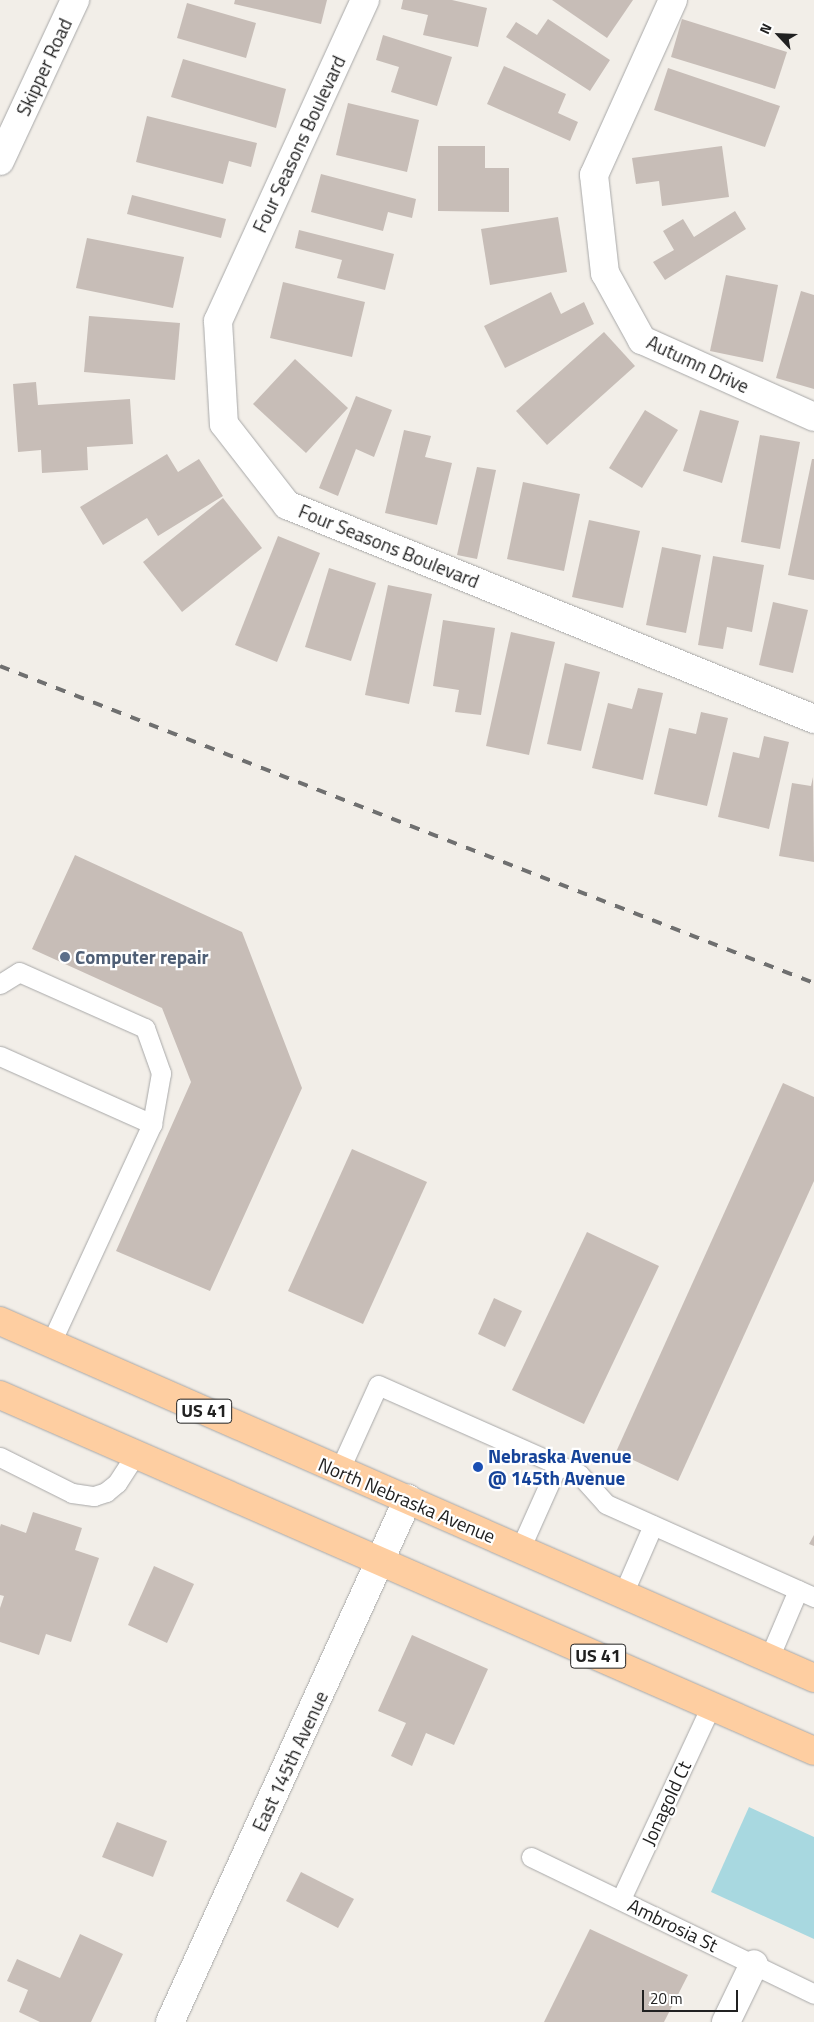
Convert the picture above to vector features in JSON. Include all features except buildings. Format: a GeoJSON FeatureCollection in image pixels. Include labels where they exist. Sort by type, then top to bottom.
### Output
{"type":"FeatureCollection","features":[{"type":"Feature","properties":{"kind":"main road","name":"North Nebraska Avenue"},"geometry":{"type":"LineString","coordinates":[[0,1321],[814,1678]]}},
{"type":"Feature","properties":{"kind":"main road","name":"US 41"},"geometry":{"type":"LineString","coordinates":[[0,1395],[814,1752]]}},
{"type":"Feature","properties":{"kind":"street","name":"Skipper Road"},"geometry":{"type":"LineString","coordinates":[[0,161],[75,0]]}},
{"type":"Feature","properties":{"kind":"street","name":"Four Seasons Boulevard"},"geometry":{"type":"LineString","coordinates":[[365,0],[218,321],[224,424],[287,505],[814,719]]}},
{"type":"Feature","properties":{"kind":"street","name":"Autumn Drive"},"geometry":{"type":"LineString","coordinates":[[674,0],[594,176],[605,272],[642,340],[814,417]]}},
{"type":"Feature","properties":{"kind":"street","name":"East 145th Avenue"},"geometry":{"type":"LineString","coordinates":[[170,2022],[408,1500]]}},
{"type":"Feature","properties":{"kind":"street"},"geometry":{"type":"LineString","coordinates":[[726,2022],[754,1964]]}},
{"type":"Feature","properties":{"kind":"lane"},"geometry":{"type":"LineString","coordinates":[[0,984],[19,972],[145,1028],[161,1073],[152,1124],[51,1343]]}},
{"type":"Feature","properties":{"kind":"lane"},"geometry":{"type":"LineString","coordinates":[[0,1056],[152,1124]]}},
{"type":"Feature","properties":{"kind":"lane"},"geometry":{"type":"LineString","coordinates":[[339,1471],[378,1385],[579,1474],[606,1504],[806,1594],[769,1658]]}},
{"type":"Feature","properties":{"kind":"lane"},"geometry":{"type":"LineString","coordinates":[[0,1457],[72,1493],[94,1496],[106,1492],[117,1483],[136,1454]]}},
{"type":"Feature","properties":{"kind":"lane"},"geometry":{"type":"LineString","coordinates":[[520,1549],[558,1464]]}},
{"type":"Feature","properties":{"kind":"lane"},"geometry":{"type":"LineString","coordinates":[[623,1594],[653,1525]]}},
{"type":"Feature","properties":{"kind":"lane","name":"Jonagold Ct"},"geometry":{"type":"LineString","coordinates":[[621,1899],[711,1706]]}},
{"type":"Feature","properties":{"kind":"lane","name":"Ambrosia St"},"geometry":{"type":"LineString","coordinates":[[531,1857],[814,1994]]}},
{"type":"Feature","properties":{"kind":"water"},"geometry":{"type":"Polygon","coordinates":[[[749,1807],[814,1837],[814,1939],[711,1892],[749,1807]]]}},
{"type":"Feature","properties":{"kind":"railway"},"geometry":{"type":"LineString","coordinates":[[0,666],[814,983]]}},
{"type":"Feature","properties":{"kind":"place","name":"Computer repair"},"geometry":{"type":"Point","coordinates":[65,957]}},
{"type":"Feature","properties":{"kind":"place","name":"Nebraska Avenue @ 145th Avenue"},"geometry":{"type":"Point","coordinates":[478,1467]}}]}
